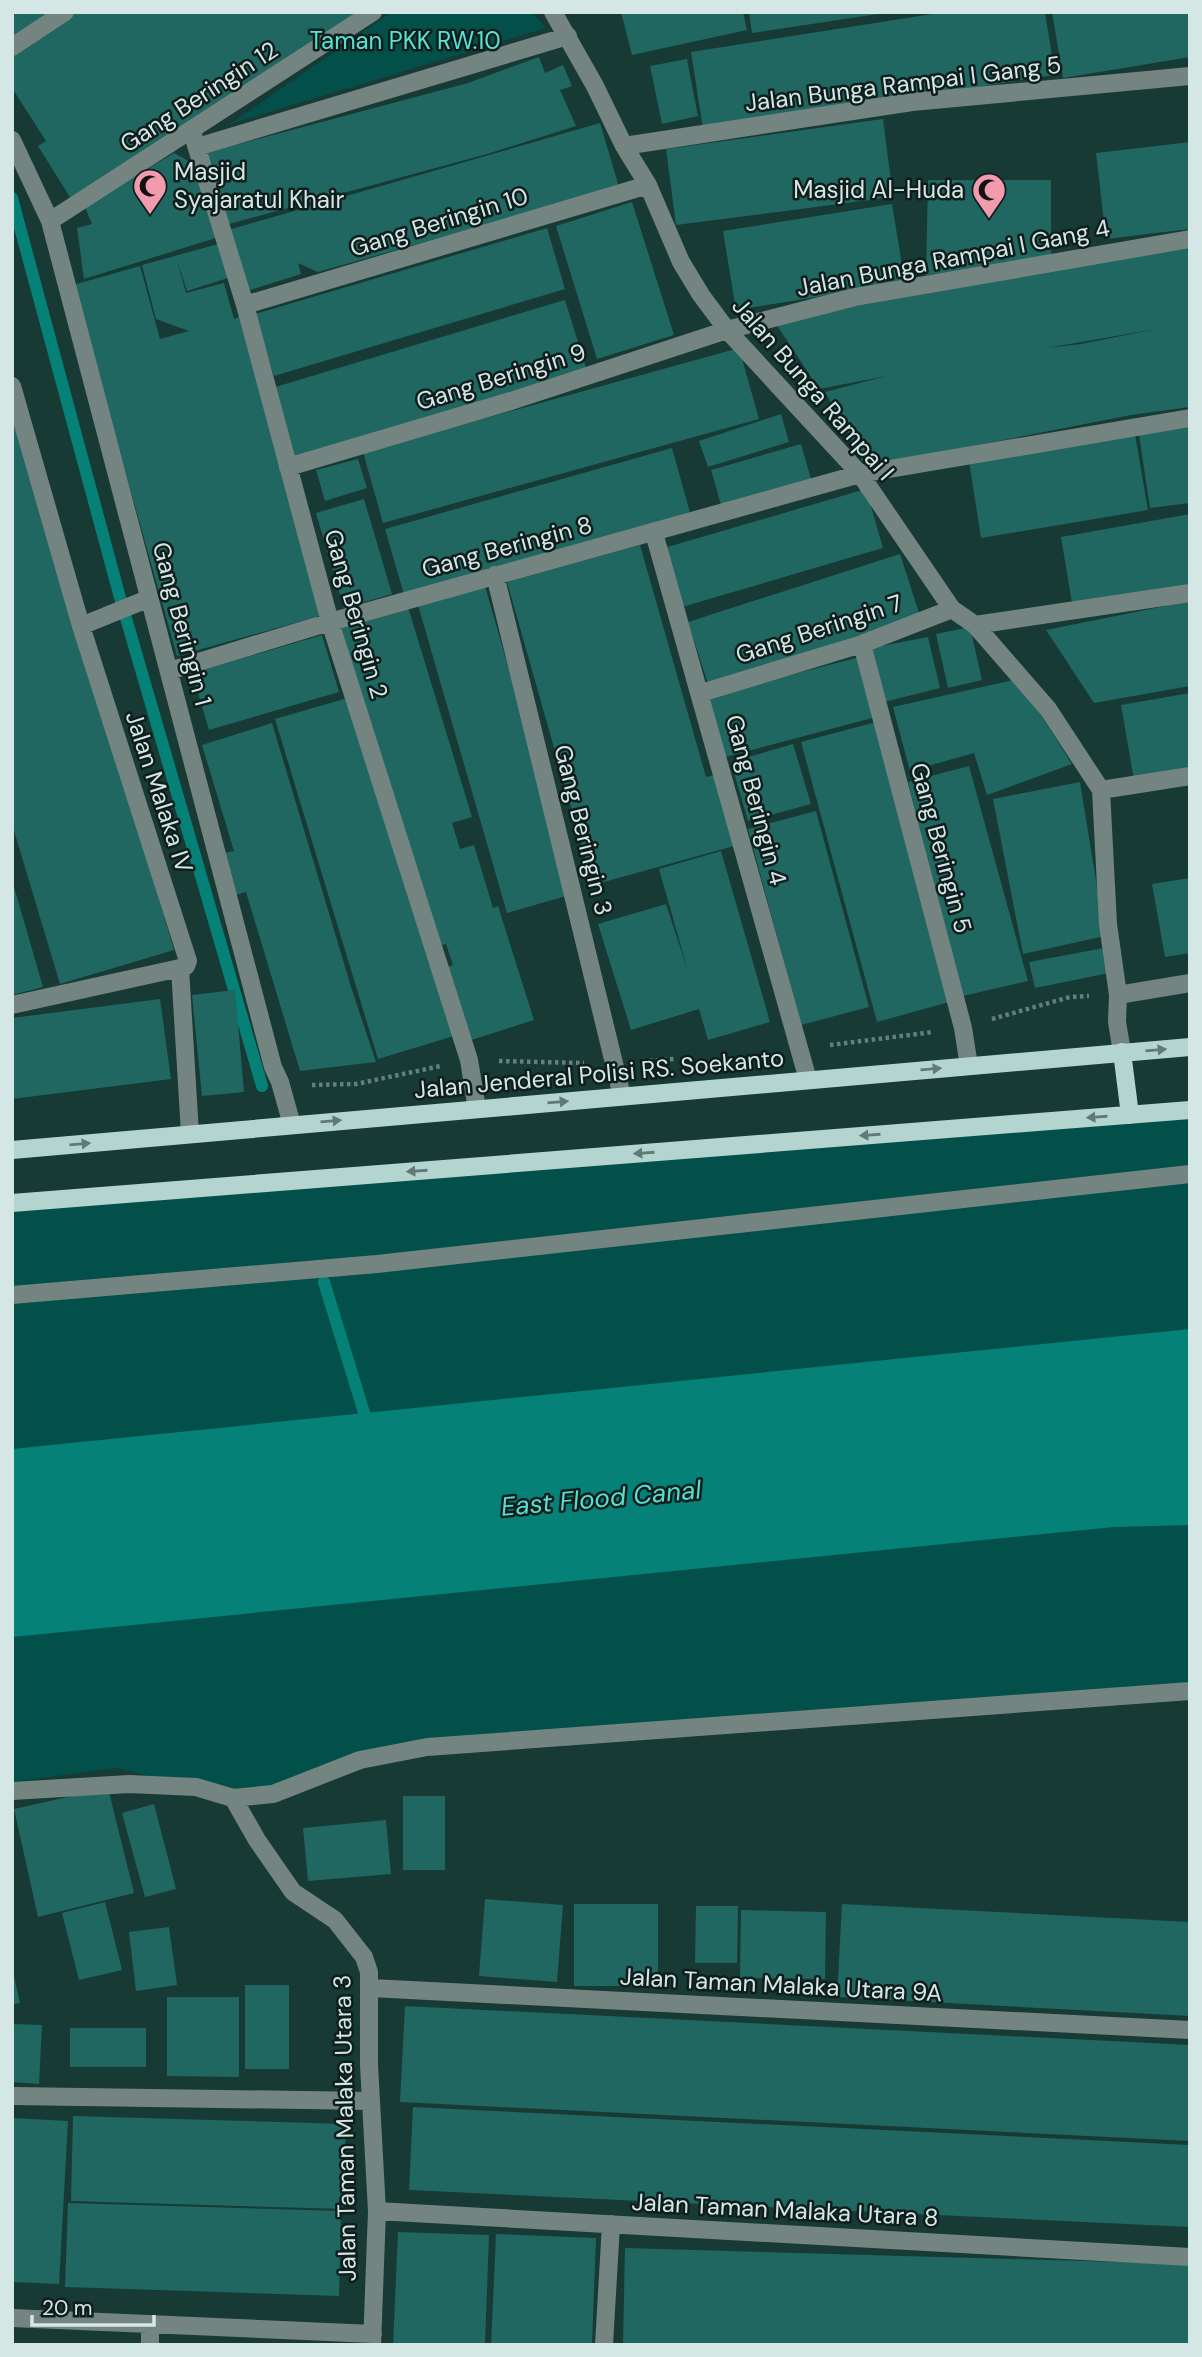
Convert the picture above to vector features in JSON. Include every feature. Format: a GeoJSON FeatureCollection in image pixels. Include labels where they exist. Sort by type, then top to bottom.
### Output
{"type":"FeatureCollection","features":[{"type":"Feature","properties":{"kind":"main road","name":"Jalan Jenderal Polisi RS. Soekanto"},"geometry":{"type":"LineString","coordinates":[[12,1150],[1190,1047]]}},
{"type":"Feature","properties":{"kind":"main road"},"geometry":{"type":"LineString","coordinates":[[1122,1052],[1130,1115]]}},
{"type":"Feature","properties":{"kind":"main road"},"geometry":{"type":"LineString","coordinates":[[12,1203],[1190,1110]]}},
{"type":"Feature","properties":{"kind":"street"},"geometry":{"type":"LineString","coordinates":[[12,47],[65,12]]}},
{"type":"Feature","properties":{"kind":"street","name":"Gang Beringin 12"},"geometry":{"type":"LineString","coordinates":[[50,221],[195,140],[373,12]]}},
{"type":"Feature","properties":{"kind":"street","name":"Jalan Bunga Rampai I"},"geometry":{"type":"LineString","coordinates":[[553,12],[624,146],[648,185],[681,262],[727,330],[860,474],[952,609],[975,625],[1048,709],[1101,790]]}},
{"type":"Feature","properties":{"kind":"street"},"geometry":{"type":"LineString","coordinates":[[195,140],[568,36]]}},
{"type":"Feature","properties":{"kind":"street","name":"Jalan Bunga Rampai I Gang 5"},"geometry":{"type":"LineString","coordinates":[[624,146],[912,103],[1190,76]]}},
{"type":"Feature","properties":{"kind":"street","name":"Gang Beringin 1"},"geometry":{"type":"LineString","coordinates":[[12,140],[18,169],[50,221],[144,602],[169,671],[273,1067],[292,1125]]}},
{"type":"Feature","properties":{"kind":"street","name":"Gang Beringin 2"},"geometry":{"type":"LineString","coordinates":[[195,140],[245,305],[330,622],[469,1060],[477,1109]]}},
{"type":"Feature","properties":{"kind":"street","name":"Gang Beringin 10"},"geometry":{"type":"LineString","coordinates":[[245,305],[648,185]]}},
{"type":"Feature","properties":{"kind":"street","name":"Jalan Bunga Rampai I Gang 4"},"geometry":{"type":"LineString","coordinates":[[727,330],[855,297],[1190,239]]}},
{"type":"Feature","properties":{"kind":"street","name":"Gang Beringin 9"},"geometry":{"type":"LineString","coordinates":[[288,467],[511,401],[727,330]]}},
{"type":"Feature","properties":{"kind":"street","name":"Jalan Malaka IV"},"geometry":{"type":"LineString","coordinates":[[12,386],[186,952],[186,966],[180,968],[190,1134]]}},
{"type":"Feature","properties":{"kind":"street","name":"Gang Beringin 8"},"geometry":{"type":"LineString","coordinates":[[169,671],[330,622],[860,474],[1190,418]]}},
{"type":"Feature","properties":{"kind":"street","name":"Gang Beringin 4"},"geometry":{"type":"LineString","coordinates":[[654,533],[808,1080]]}},
{"type":"Feature","properties":{"kind":"street","name":"Gang Beringin 3"},"geometry":{"type":"LineString","coordinates":[[495,575],[622,1097]]}},
{"type":"Feature","properties":{"kind":"street"},"geometry":{"type":"LineString","coordinates":[[975,625],[1190,593]]}},
{"type":"Feature","properties":{"kind":"street"},"geometry":{"type":"LineString","coordinates":[[86,625],[144,602]]}},
{"type":"Feature","properties":{"kind":"street","name":"Gang Beringin 7"},"geometry":{"type":"LineString","coordinates":[[701,693],[862,644],[952,609]]}},
{"type":"Feature","properties":{"kind":"street","name":"Gang Beringin 5"},"geometry":{"type":"LineString","coordinates":[[862,644],[963,1028],[969,1066]]}},
{"type":"Feature","properties":{"kind":"street"},"geometry":{"type":"LineString","coordinates":[[1122,1052],[1117,1022],[1118,995],[1108,924],[1101,790],[1190,776]]}},
{"type":"Feature","properties":{"kind":"street"},"geometry":{"type":"LineString","coordinates":[[12,1004],[180,968]]}},
{"type":"Feature","properties":{"kind":"street"},"geometry":{"type":"LineString","coordinates":[[1118,995],[1190,983]]}},
{"type":"Feature","properties":{"kind":"street"},"geometry":{"type":"LineString","coordinates":[[12,1295],[377,1264],[1190,1174]]}},
{"type":"Feature","properties":{"kind":"street"},"geometry":{"type":"LineString","coordinates":[[12,1791],[128,1784],[196,1787],[233,1798],[273,1794],[360,1760],[427,1747],[1190,1691]]}},
{"type":"Feature","properties":{"kind":"street","name":"Jalan Taman Malaka Utara 3"},"geometry":{"type":"LineString","coordinates":[[233,1798],[257,1840],[293,1892],[335,1920],[364,1957],[371,1988],[371,2101],[377,2211],[372,2339]]}},
{"type":"Feature","properties":{"kind":"street","name":"Jalan Taman Malaka Utara 9A"},"geometry":{"type":"LineString","coordinates":[[371,1988],[1190,2030]]}},
{"type":"Feature","properties":{"kind":"street"},"geometry":{"type":"LineString","coordinates":[[12,2096],[371,2101]]}},
{"type":"Feature","properties":{"kind":"street","name":"Jalan Taman Malaka Utara 8"},"geometry":{"type":"LineString","coordinates":[[377,2211],[1190,2257]]}},
{"type":"Feature","properties":{"kind":"street"},"geometry":{"type":"LineString","coordinates":[[604,2345],[611,2224]]}},
{"type":"Feature","properties":{"kind":"street"},"geometry":{"type":"LineString","coordinates":[[12,2318],[372,2339]]}},
{"type":"Feature","properties":{"kind":"street"},"geometry":{"type":"LineString","coordinates":[[150,2324],[150,2345]]}},
{"type":"Feature","properties":{"kind":"path"},"geometry":{"type":"LineString","coordinates":[[280,1082],[292,1085],[356,1084],[469,1060],[615,1063],[682,1058]]}},
{"type":"Feature","properties":{"kind":"green space","name":"Taman PKK RW.10"},"geometry":{"type":"Polygon","coordinates":[[[392,12],[532,12],[546,28],[230,124],[392,12]]]}},
{"type":"Feature","properties":{"kind":"green space"},"geometry":{"type":"Polygon","coordinates":[[[1190,1110],[1190,1691],[427,1747],[273,1794],[196,1787],[116,1768],[12,1782],[12,1203],[1190,1110]]]}},
{"type":"Feature","properties":{"kind":"water","name":"East Flood Canal"},"geometry":{"type":"Polygon","coordinates":[[[1190,1329],[1190,1525],[1114,1527],[12,1637],[12,1449],[1190,1329]]]}},
{"type":"Feature","properties":{"kind":"building"},"geometry":{"type":"Polygon","coordinates":[[[12,12],[56,12],[12,42],[12,12]]]}},
{"type":"Feature","properties":{"kind":"building"},"geometry":{"type":"Polygon","coordinates":[[[76,12],[357,12],[73,202],[38,146],[46,141],[12,88],[12,54],[76,12]]]}},
{"type":"Feature","properties":{"kind":"building"},"geometry":{"type":"Polygon","coordinates":[[[621,12],[743,12],[747,30],[632,55],[621,12]]]}},
{"type":"Feature","properties":{"kind":"building"},"geometry":{"type":"Polygon","coordinates":[[[749,12],[878,12],[878,14],[752,33],[749,12]]]}},
{"type":"Feature","properties":{"kind":"building"},"geometry":{"type":"Polygon","coordinates":[[[945,12],[1045,12],[1055,75],[703,129],[691,52],[945,12]]]}},
{"type":"Feature","properties":{"kind":"building"},"geometry":{"type":"Polygon","coordinates":[[[1052,12],[1190,12],[1190,57],[1063,78],[1052,12]]]}},
{"type":"Feature","properties":{"kind":"building"},"geometry":{"type":"Polygon","coordinates":[[[539,57],[545,73],[563,65],[572,86],[560,90],[576,126],[487,154],[225,225],[205,153],[468,83],[539,57]]]}},
{"type":"Feature","properties":{"kind":"building"},"geometry":{"type":"Polygon","coordinates":[[[687,59],[698,116],[662,124],[650,66],[687,59]]]}},
{"type":"Feature","properties":{"kind":"building"},"geometry":{"type":"Polygon","coordinates":[[[883,119],[893,197],[676,225],[666,149],[883,119]]]}},
{"type":"Feature","properties":{"kind":"building"},"geometry":{"type":"Polygon","coordinates":[[[600,123],[619,187],[318,272],[298,263],[301,274],[247,291],[228,230],[600,123]]]}},
{"type":"Feature","properties":{"kind":"building"},"geometry":{"type":"Polygon","coordinates":[[[1190,142],[1190,229],[1106,239],[1096,153],[1190,142]]]}},
{"type":"Feature","properties":{"kind":"building","name":"Masjid Syajaratul Khair"},"geometry":{"type":"Polygon","coordinates":[[[174,153],[196,165],[219,237],[84,279],[77,228],[92,224],[85,207],[174,153]]]}},
{"type":"Feature","properties":{"kind":"building","name":"Masjid Al-Huda"},"geometry":{"type":"Polygon","coordinates":[[[928,180],[1051,180],[1051,261],[926,275],[928,180]]]}},
{"type":"Feature","properties":{"kind":"building"},"geometry":{"type":"Polygon","coordinates":[[[632,202],[674,335],[597,359],[556,226],[632,202]]]}},
{"type":"Feature","properties":{"kind":"building"},"geometry":{"type":"Polygon","coordinates":[[[892,204],[905,283],[736,310],[723,231],[892,204]]]}},
{"type":"Feature","properties":{"kind":"building"},"geometry":{"type":"Polygon","coordinates":[[[547,228],[565,289],[274,376],[255,314],[547,228]]]}},
{"type":"Feature","properties":{"kind":"building"},"geometry":{"type":"Polygon","coordinates":[[[218,244],[228,278],[187,291],[177,260],[186,293],[224,283],[234,319],[239,317],[323,615],[177,656],[73,285],[140,266],[160,339],[189,331],[156,319],[142,265],[218,244]]]}},
{"type":"Feature","properties":{"kind":"building"},"geometry":{"type":"Polygon","coordinates":[[[1190,244],[1190,407],[1131,415],[866,467],[825,392],[887,376],[819,389],[774,321],[883,295],[1190,244]],[[1156,329],[1047,348],[1081,344],[1156,329]]]}},
{"type":"Feature","properties":{"kind":"building"},"geometry":{"type":"Polygon","coordinates":[[[565,300],[587,371],[294,459],[272,388],[565,300]]]}},
{"type":"Feature","properties":{"kind":"building"},"geometry":{"type":"Polygon","coordinates":[[[739,348],[759,419],[383,523],[363,452],[739,348]]]}},
{"type":"Feature","properties":{"kind":"building"},"geometry":{"type":"Polygon","coordinates":[[[12,406],[174,950],[60,984],[12,824],[12,406]]]}},
{"type":"Feature","properties":{"kind":"building"},"geometry":{"type":"Polygon","coordinates":[[[781,414],[789,442],[708,467],[699,441],[781,414]]]}},
{"type":"Feature","properties":{"kind":"building"},"geometry":{"type":"Polygon","coordinates":[[[1190,420],[1190,503],[1150,508],[1138,428],[1190,420]]]}},
{"type":"Feature","properties":{"kind":"building"},"geometry":{"type":"Polygon","coordinates":[[[1135,434],[1148,510],[981,538],[969,461],[1135,434]]]}},
{"type":"Feature","properties":{"kind":"building"},"geometry":{"type":"Polygon","coordinates":[[[801,444],[811,479],[721,505],[711,470],[801,444]]]}},
{"type":"Feature","properties":{"kind":"building"},"geometry":{"type":"Polygon","coordinates":[[[672,448],[691,516],[405,598],[385,529],[672,448]]]}},
{"type":"Feature","properties":{"kind":"building"},"geometry":{"type":"Polygon","coordinates":[[[358,459],[367,488],[325,501],[316,470],[358,459]]]}},
{"type":"Feature","properties":{"kind":"building"},"geometry":{"type":"Polygon","coordinates":[[[866,489],[883,548],[682,607],[664,548],[866,489]]]}},
{"type":"Feature","properties":{"kind":"building"},"geometry":{"type":"Polygon","coordinates":[[[364,499],[392,594],[344,608],[316,513],[364,499]]]}},
{"type":"Feature","properties":{"kind":"building"},"geometry":{"type":"Polygon","coordinates":[[[1190,514],[1190,589],[1073,609],[1061,537],[1190,514]]]}},
{"type":"Feature","properties":{"kind":"building"},"geometry":{"type":"Polygon","coordinates":[[[640,545],[706,777],[714,775],[734,846],[593,885],[507,582],[640,545]]]}},
{"type":"Feature","properties":{"kind":"building"},"geometry":{"type":"Polygon","coordinates":[[[900,554],[920,616],[708,684],[688,622],[900,554]]]}},
{"type":"Feature","properties":{"kind":"building"},"geometry":{"type":"Polygon","coordinates":[[[485,586],[573,894],[507,913],[418,605],[485,586]]]}},
{"type":"Feature","properties":{"kind":"building"},"geometry":{"type":"Polygon","coordinates":[[[1190,601],[1190,686],[1094,703],[1046,630],[1190,601]]]}},
{"type":"Feature","properties":{"kind":"building"},"geometry":{"type":"Polygon","coordinates":[[[408,607],[472,817],[452,823],[460,849],[474,845],[493,908],[498,906],[534,1020],[468,1041],[443,968],[453,965],[446,944],[438,946],[341,627],[408,607]]]}},
{"type":"Feature","properties":{"kind":"building"},"geometry":{"type":"Polygon","coordinates":[[[970,627],[982,680],[948,688],[936,634],[970,627]]]}},
{"type":"Feature","properties":{"kind":"building"},"geometry":{"type":"Polygon","coordinates":[[[322,635],[339,692],[209,730],[192,673],[322,635]]]}},
{"type":"Feature","properties":{"kind":"building"},"geometry":{"type":"Polygon","coordinates":[[[928,637],[940,688],[884,702],[871,648],[928,637]]]}},
{"type":"Feature","properties":{"kind":"building"},"geometry":{"type":"Polygon","coordinates":[[[860,657],[876,717],[725,757],[709,696],[860,657]]]}},
{"type":"Feature","properties":{"kind":"building"},"geometry":{"type":"Polygon","coordinates":[[[1018,679],[1072,764],[987,795],[974,753],[910,771],[893,707],[1018,679]]]}},
{"type":"Feature","properties":{"kind":"building"},"geometry":{"type":"Polygon","coordinates":[[[1190,693],[1190,770],[1134,780],[1121,705],[1190,693]]]}},
{"type":"Feature","properties":{"kind":"building"},"geometry":{"type":"Polygon","coordinates":[[[351,697],[454,1036],[378,1059],[275,719],[351,697]]]}},
{"type":"Feature","properties":{"kind":"building"},"geometry":{"type":"Polygon","coordinates":[[[876,722],[953,1001],[877,1022],[801,742],[876,722]]]}},
{"type":"Feature","properties":{"kind":"building"},"geometry":{"type":"Polygon","coordinates":[[[272,723],[376,1062],[300,1071],[246,892],[235,895],[224,853],[234,851],[202,745],[272,723]]]}},
{"type":"Feature","properties":{"kind":"building"},"geometry":{"type":"Polygon","coordinates":[[[793,744],[811,804],[748,821],[731,762],[793,744]]]}},
{"type":"Feature","properties":{"kind":"building"},"geometry":{"type":"Polygon","coordinates":[[[969,766],[1028,981],[963,996],[908,782],[969,766]]]}},
{"type":"Feature","properties":{"kind":"building"},"geometry":{"type":"Polygon","coordinates":[[[1080,782],[1105,936],[1023,954],[993,799],[1080,782]]]}},
{"type":"Feature","properties":{"kind":"building"},"geometry":{"type":"Polygon","coordinates":[[[816,811],[869,1007],[801,1025],[748,829],[816,811]]]}},
{"type":"Feature","properties":{"kind":"building"},"geometry":{"type":"Polygon","coordinates":[[[721,851],[770,1022],[708,1040],[699,1009],[631,1030],[598,924],[666,904],[688,971],[659,869],[721,851]]]}},
{"type":"Feature","properties":{"kind":"building"},"geometry":{"type":"Polygon","coordinates":[[[1190,878],[1190,953],[1165,957],[1152,884],[1190,878]]]}},
{"type":"Feature","properties":{"kind":"building"},"geometry":{"type":"Polygon","coordinates":[[[12,880],[43,987],[12,995],[12,880]]]}},
{"type":"Feature","properties":{"kind":"building"},"geometry":{"type":"Polygon","coordinates":[[[1104,948],[1109,973],[1035,988],[1029,962],[1104,948]]]}},
{"type":"Feature","properties":{"kind":"building"},"geometry":{"type":"Polygon","coordinates":[[[235,990],[244,1092],[202,1096],[192,995],[235,990]]]}},
{"type":"Feature","properties":{"kind":"building"},"geometry":{"type":"Polygon","coordinates":[[[160,999],[171,1079],[12,1099],[12,1018],[160,999]]]}},
{"type":"Feature","properties":{"kind":"building"},"geometry":{"type":"Polygon","coordinates":[[[108,1788],[134,1893],[38,1917],[14,1809],[108,1788]]]}},
{"type":"Feature","properties":{"kind":"building"},"geometry":{"type":"Polygon","coordinates":[[[403,1796],[445,1796],[445,1870],[403,1870],[403,1796]]]}},
{"type":"Feature","properties":{"kind":"building"},"geometry":{"type":"Polygon","coordinates":[[[154,1804],[176,1889],[145,1897],[122,1813],[154,1804]]]}},
{"type":"Feature","properties":{"kind":"building"},"geometry":{"type":"Polygon","coordinates":[[[386,1820],[391,1874],[308,1881],[303,1828],[386,1820]]]}},
{"type":"Feature","properties":{"kind":"building"},"geometry":{"type":"Polygon","coordinates":[[[485,1899],[563,1905],[557,1982],[479,1976],[485,1899]]]}},
{"type":"Feature","properties":{"kind":"building"},"geometry":{"type":"Polygon","coordinates":[[[105,1902],[122,1970],[79,1980],[62,1913],[105,1902]]]}},
{"type":"Feature","properties":{"kind":"building"},"geometry":{"type":"Polygon","coordinates":[[[574,1904],[658,1904],[658,1986],[574,1986],[574,1904]]]}},
{"type":"Feature","properties":{"kind":"building"},"geometry":{"type":"Polygon","coordinates":[[[842,1904],[1190,1922],[1190,2016],[837,1997],[842,1904]]]}},
{"type":"Feature","properties":{"kind":"building"},"geometry":{"type":"Polygon","coordinates":[[[696,1906],[738,1906],[737,1963],[695,1963],[696,1906]]]}},
{"type":"Feature","properties":{"kind":"building"},"geometry":{"type":"Polygon","coordinates":[[[741,1910],[826,1912],[825,1979],[740,1978],[741,1910]]]}},
{"type":"Feature","properties":{"kind":"building"},"geometry":{"type":"Polygon","coordinates":[[[169,1927],[177,1985],[136,1991],[129,1932],[169,1927]]]}},
{"type":"Feature","properties":{"kind":"building"},"geometry":{"type":"Polygon","coordinates":[[[12,1967],[20,2003],[12,2005],[12,1967]]]}},
{"type":"Feature","properties":{"kind":"building"},"geometry":{"type":"Polygon","coordinates":[[[245,1985],[289,1985],[289,2069],[245,2069],[245,1985]]]}},
{"type":"Feature","properties":{"kind":"building"},"geometry":{"type":"Polygon","coordinates":[[[167,1997],[239,1997],[239,2077],[167,2076],[167,1997]]]}},
{"type":"Feature","properties":{"kind":"building"},"geometry":{"type":"Polygon","coordinates":[[[405,2006],[1190,2045],[1190,2141],[400,2102],[405,2006]]]}},
{"type":"Feature","properties":{"kind":"building"},"geometry":{"type":"Polygon","coordinates":[[[12,2024],[42,2025],[39,2084],[12,2082],[12,2024]]]}},
{"type":"Feature","properties":{"kind":"building"},"geometry":{"type":"Polygon","coordinates":[[[70,2028],[146,2028],[146,2067],[70,2067],[70,2028]]]}},
{"type":"Feature","properties":{"kind":"building"},"geometry":{"type":"Polygon","coordinates":[[[413,2107],[1190,2145],[1190,2227],[409,2190],[413,2107]]]}},
{"type":"Feature","properties":{"kind":"building"},"geometry":{"type":"Polygon","coordinates":[[[73,2116],[346,2124],[343,2209],[71,2201],[73,2116]]]}},
{"type":"Feature","properties":{"kind":"building"},"geometry":{"type":"Polygon","coordinates":[[[12,2118],[68,2121],[59,2284],[12,2282],[12,2118]]]}},
{"type":"Feature","properties":{"kind":"building"},"geometry":{"type":"Polygon","coordinates":[[[68,2203],[341,2211],[339,2296],[65,2287],[68,2203]]]}},
{"type":"Feature","properties":{"kind":"building"},"geometry":{"type":"Polygon","coordinates":[[[398,2232],[489,2235],[485,2345],[393,2345],[398,2232]]]}},
{"type":"Feature","properties":{"kind":"building"},"geometry":{"type":"Polygon","coordinates":[[[496,2234],[596,2238],[592,2345],[491,2345],[496,2234]]]}},
{"type":"Feature","properties":{"kind":"building"},"geometry":{"type":"Polygon","coordinates":[[[625,2248],[1190,2264],[1190,2345],[623,2345],[625,2248]]]}},
{"type":"Feature","properties":{"kind":"waterway"},"geometry":{"type":"LineString","coordinates":[[12,198],[119,594],[262,1086]]}},
{"type":"Feature","properties":{"kind":"waterway"},"geometry":{"type":"LineString","coordinates":[[324,1282],[369,1429]]}},
{"type":"Feature","properties":{"kind":"place","name":"Masjid Syajaratul Khair"},"geometry":{"type":"Point","coordinates":[150,216]}},
{"type":"Feature","properties":{"kind":"place","name":"Masjid Al-Huda"},"geometry":{"type":"Point","coordinates":[989,220]}}]}
